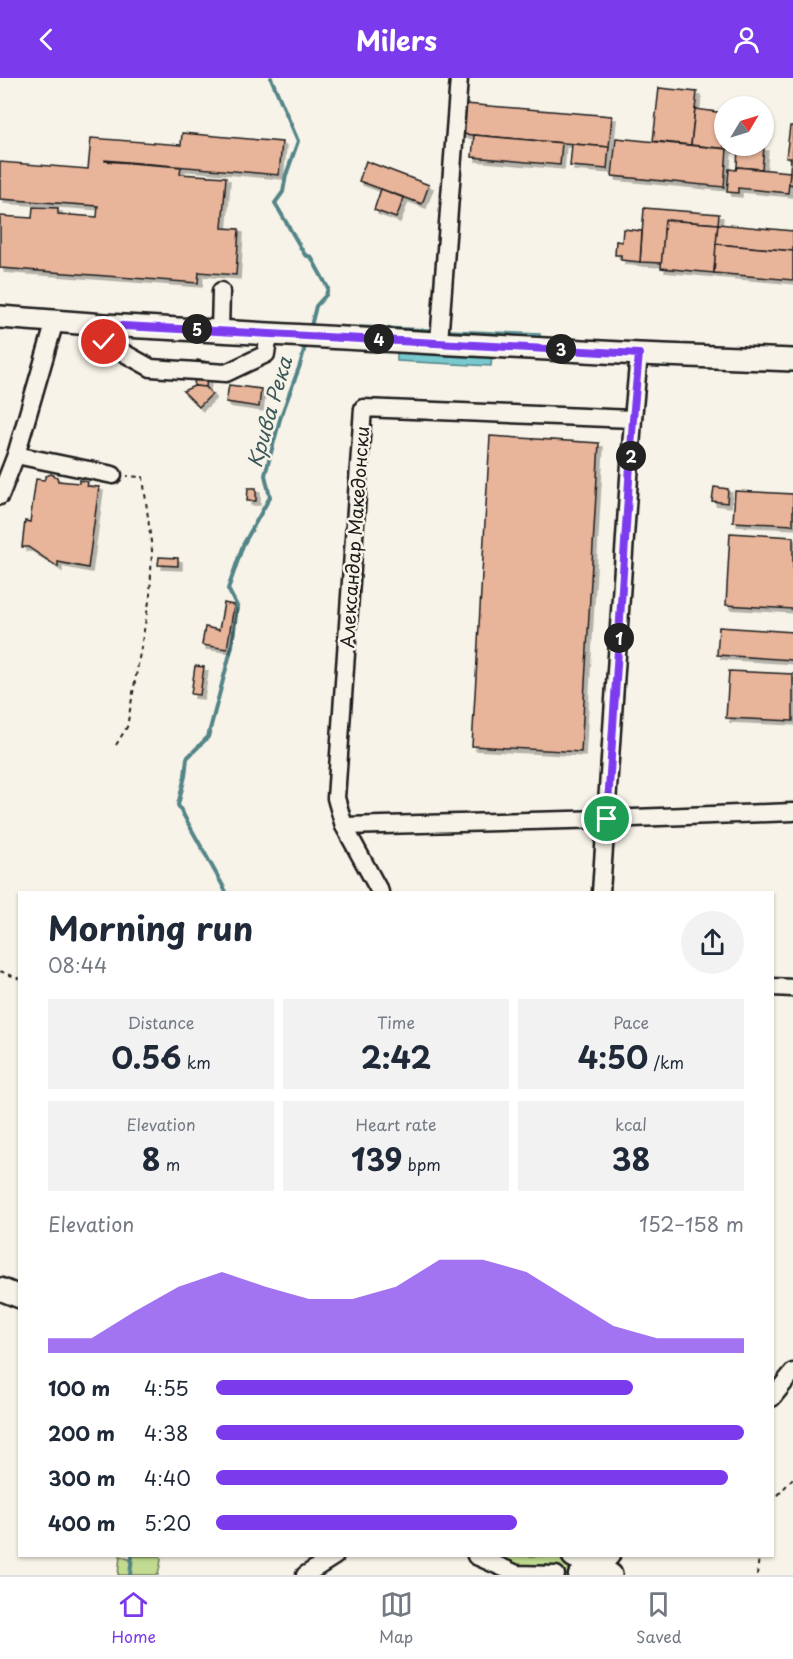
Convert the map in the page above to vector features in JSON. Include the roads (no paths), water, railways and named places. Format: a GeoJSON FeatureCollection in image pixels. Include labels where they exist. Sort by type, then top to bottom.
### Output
{"type":"FeatureCollection","features":[{"type":"Feature","properties":{"kind":"main road"},"geometry":{"type":"LineString","coordinates":[[0,317],[105,325],[639,354],[793,360]]}},
{"type":"Feature","properties":{"kind":"main road"},"geometry":{"type":"LineString","coordinates":[[0,1289],[18,1296]]}},
{"type":"Feature","properties":{"kind":"main road"},"geometry":{"type":"LineString","coordinates":[[576,1557],[608,1567]]}},
{"type":"Feature","properties":{"kind":"lane"},"geometry":{"type":"LineString","coordinates":[[439,342],[459,78]]}},
{"type":"Feature","properties":{"kind":"lane"},"geometry":{"type":"LineString","coordinates":[[220,331],[221,291]]}},
{"type":"Feature","properties":{"kind":"lane"},"geometry":{"type":"LineString","coordinates":[[0,496],[16,455],[55,321]]}},
{"type":"Feature","properties":{"kind":"lane"},"geometry":{"type":"LineString","coordinates":[[105,325],[104,342],[151,368],[226,373],[266,354],[269,333]]}},
{"type":"Feature","properties":{"kind":"lane"},"geometry":{"type":"LineString","coordinates":[[601,891],[639,354]]}},
{"type":"Feature","properties":{"kind":"lane","name":"Александар Македонски"},"geometry":{"type":"LineString","coordinates":[[379,891],[344,826],[336,798],[363,408],[633,419]]}},
{"type":"Feature","properties":{"kind":"lane"},"geometry":{"type":"LineString","coordinates":[[16,455],[112,475]]}},
{"type":"Feature","properties":{"kind":"lane"},"geometry":{"type":"LineString","coordinates":[[344,826],[793,812]]}},
{"type":"Feature","properties":{"kind":"lane"},"geometry":{"type":"LineString","coordinates":[[774,987],[793,988]]}},
{"type":"Feature","properties":{"kind":"lane"},"geometry":{"type":"LineString","coordinates":[[774,1395],[793,1371]]}},
{"type":"Feature","properties":{"kind":"lane"},"geometry":{"type":"LineString","coordinates":[[305,1575],[333,1557]]}},
{"type":"Feature","properties":{"kind":"lane"},"geometry":{"type":"LineString","coordinates":[[478,1557],[517,1574],[556,1575]]}},
{"type":"Feature","properties":{"kind":"lane"},"geometry":{"type":"LineString","coordinates":[[577,1575],[608,1567]]}},
{"type":"Feature","properties":{"kind":"water"},"geometry":{"type":"Polygon","coordinates":[[[360,326],[540,334],[539,356],[492,355],[491,366],[397,361],[397,350],[359,347],[360,326]]]}},
{"type":"Feature","properties":{"kind":"waterway","name":"Крива Река"},"geometry":{"type":"LineString","coordinates":[[271,78],[298,141],[286,175],[283,192],[275,203],[305,255],[311,257],[328,288],[326,295],[316,306],[310,330]]}},
{"type":"Feature","properties":{"kind":"waterway","name":"Крива Река"},"geometry":{"type":"LineString","coordinates":[[225,891],[178,805],[187,758],[208,737],[232,646],[237,606],[228,589],[243,545],[270,497],[265,475],[280,419],[306,343]]}},
{"type":"Feature","properties":{"kind":"waterway","name":"Крива Река"},"geometry":{"type":"LineString","coordinates":[[130,1575],[132,1557]]}}]}
